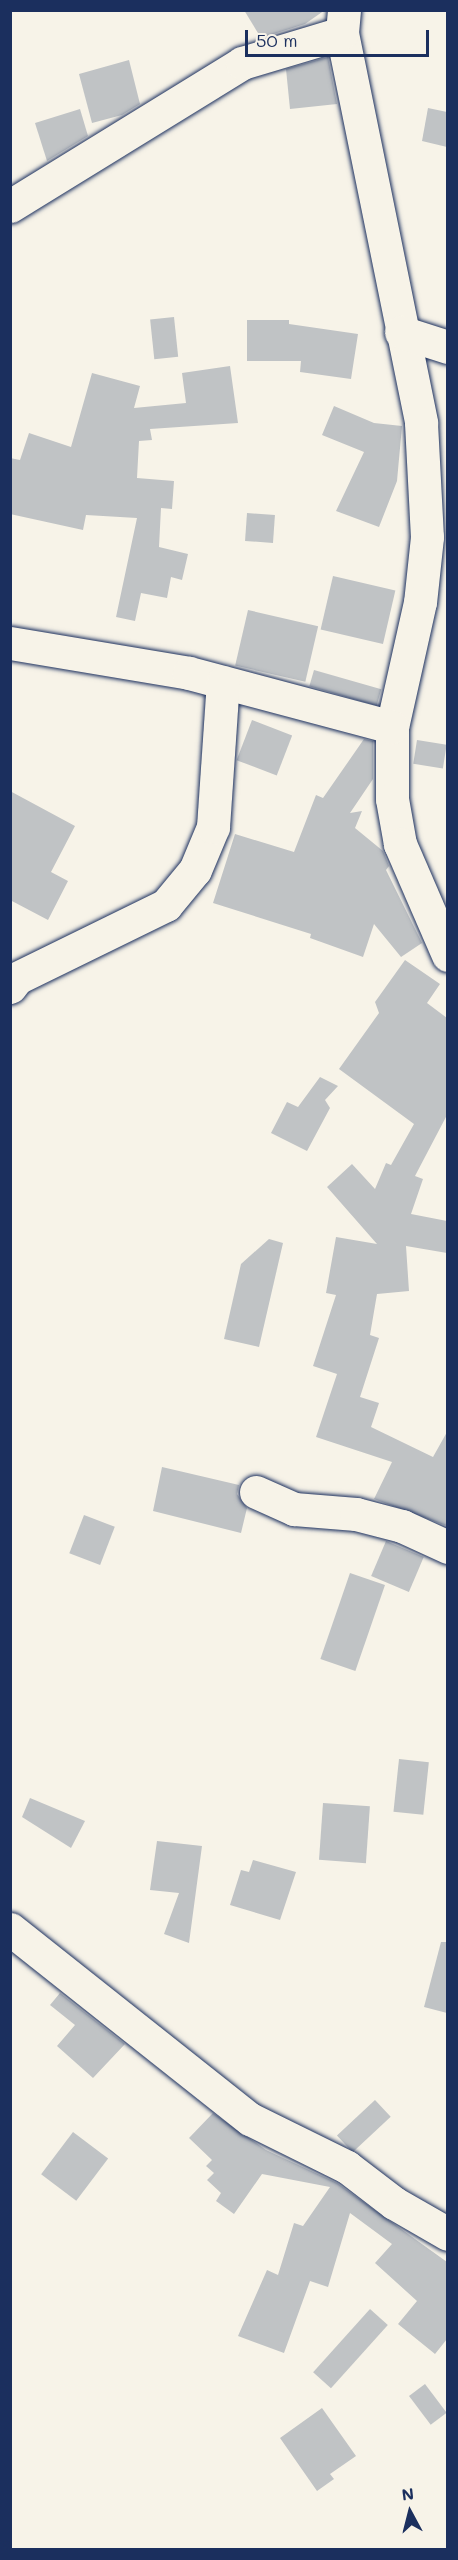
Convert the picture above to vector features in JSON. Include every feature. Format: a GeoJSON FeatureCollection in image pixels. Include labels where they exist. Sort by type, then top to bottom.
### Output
{"type":"FeatureCollection","features":[{"type":"Feature","properties":{"kind":"street"},"geometry":{"type":"LineString","coordinates":[[10,206],[243,63],[343,22],[401,333],[421,423],[427,537],[420,602],[392,727],[392,799],[399,844],[447,955]]}},
{"type":"Feature","properties":{"kind":"street"},"geometry":{"type":"LineString","coordinates":[[401,333],[447,347]]}},
{"type":"Feature","properties":{"kind":"street"},"geometry":{"type":"LineString","coordinates":[[10,643],[223,682],[392,727]]}},
{"type":"Feature","properties":{"kind":"street"},"geometry":{"type":"LineString","coordinates":[[10,987],[17,978],[166,905],[195,870],[213,827],[223,682]]}},
{"type":"Feature","properties":{"kind":"street"},"geometry":{"type":"LineString","coordinates":[[256,1492],[294,1509],[356,1514],[402,1526],[447,1547]]}},
{"type":"Feature","properties":{"kind":"street"},"geometry":{"type":"LineString","coordinates":[[10,1929],[250,2119],[347,2167],[394,2203],[447,2234]]}},
{"type":"Feature","properties":{"kind":"building"},"geometry":{"type":"Polygon","coordinates":[[[244,10],[325,10],[305,24],[261,38],[244,10]]]}},
{"type":"Feature","properties":{"kind":"building"},"geometry":{"type":"Polygon","coordinates":[[[328,57],[337,104],[290,109],[286,69],[328,57]]]}},
{"type":"Feature","properties":{"kind":"building"},"geometry":{"type":"Polygon","coordinates":[[[129,60],[140,104],[122,115],[92,123],[79,74],[129,60]]]}},
{"type":"Feature","properties":{"kind":"building"},"geometry":{"type":"Polygon","coordinates":[[[428,108],[447,112],[447,147],[422,141],[428,108]]]}},
{"type":"Feature","properties":{"kind":"building"},"geometry":{"type":"Polygon","coordinates":[[[80,109],[88,136],[47,161],[35,123],[80,109]]]}},
{"type":"Feature","properties":{"kind":"building"},"geometry":{"type":"Polygon","coordinates":[[[174,317],[178,357],[154,359],[150,320],[174,317]]]}},
{"type":"Feature","properties":{"kind":"building"},"geometry":{"type":"Polygon","coordinates":[[[247,320],[289,320],[289,324],[358,334],[351,379],[300,372],[301,361],[247,361],[247,320]]]}},
{"type":"Feature","properties":{"kind":"building"},"geometry":{"type":"Polygon","coordinates":[[[230,366],[238,423],[150,429],[152,440],[139,441],[137,478],[174,481],[172,509],[161,508],[159,547],[188,554],[182,580],[171,577],[167,598],[141,593],[135,621],[116,617],[137,518],[86,515],[83,530],[10,514],[10,458],[20,460],[29,433],[71,447],[92,373],[140,386],[134,408],[186,403],[182,373],[230,366]]]}},
{"type":"Feature","properties":{"kind":"building"},"geometry":{"type":"Polygon","coordinates":[[[334,406],[374,423],[402,426],[397,481],[379,527],[336,511],[364,452],[322,435],[334,406]]]}},
{"type":"Feature","properties":{"kind":"building"},"geometry":{"type":"Polygon","coordinates":[[[247,513],[275,515],[273,543],[245,541],[247,513]]]}},
{"type":"Feature","properties":{"kind":"building"},"geometry":{"type":"Polygon","coordinates":[[[333,576],[395,590],[383,644],[321,630],[333,576]]]}},
{"type":"Feature","properties":{"kind":"building"},"geometry":{"type":"Polygon","coordinates":[[[248,610],[318,626],[305,682],[235,666],[248,610]]]}},
{"type":"Feature","properties":{"kind":"building"},"geometry":{"type":"Polygon","coordinates":[[[314,670],[381,689],[377,706],[309,686],[314,670]]]}},
{"type":"Feature","properties":{"kind":"building"},"geometry":{"type":"Polygon","coordinates":[[[252,720],[292,735],[277,776],[237,760],[252,720]]]}},
{"type":"Feature","properties":{"kind":"building"},"geometry":{"type":"Polygon","coordinates":[[[364,739],[373,741],[373,779],[350,813],[362,811],[355,828],[383,851],[389,866],[386,870],[422,943],[401,957],[374,924],[363,957],[310,938],[311,934],[213,903],[235,834],[294,852],[316,795],[323,798],[364,739]]]}},
{"type":"Feature","properties":{"kind":"building"},"geometry":{"type":"Polygon","coordinates":[[[417,740],[447,745],[443,768],[413,764],[417,740]]]}},
{"type":"Feature","properties":{"kind":"building"},"geometry":{"type":"Polygon","coordinates":[[[10,791],[75,826],[51,872],[68,881],[48,920],[10,900],[10,791]]]}},
{"type":"Feature","properties":{"kind":"building"},"geometry":{"type":"Polygon","coordinates":[[[405,960],[440,984],[427,1003],[447,1018],[447,1115],[415,1176],[423,1179],[411,1214],[447,1221],[447,1253],[406,1246],[409,1291],[377,1294],[370,1335],[379,1338],[360,1397],[379,1403],[371,1427],[433,1457],[447,1432],[447,1526],[374,1499],[392,1462],[316,1437],[337,1374],[313,1366],[336,1295],[326,1293],[336,1237],[377,1244],[327,1187],[352,1164],[375,1189],[386,1163],[391,1165],[414,1124],[339,1069],[379,1013],[375,1002],[405,960]]]}},
{"type":"Feature","properties":{"kind":"building"},"geometry":{"type":"Polygon","coordinates":[[[320,1077],[338,1086],[325,1100],[330,1108],[307,1151],[271,1133],[287,1102],[298,1107],[320,1077]]]}},
{"type":"Feature","properties":{"kind":"building"},"geometry":{"type":"Polygon","coordinates":[[[269,1239],[283,1243],[259,1347],[224,1339],[241,1264],[269,1239]]]}},
{"type":"Feature","properties":{"kind":"building"},"geometry":{"type":"Polygon","coordinates":[[[162,1467],[239,1485],[237,1494],[247,1508],[241,1533],[153,1511],[162,1467]]]}},
{"type":"Feature","properties":{"kind":"building"},"geometry":{"type":"Polygon","coordinates":[[[84,1515],[115,1527],[100,1565],[69,1553],[84,1515]]]}},
{"type":"Feature","properties":{"kind":"building"},"geometry":{"type":"Polygon","coordinates":[[[386,1541],[424,1557],[409,1592],[371,1576],[386,1541]]]}},
{"type":"Feature","properties":{"kind":"building"},"geometry":{"type":"Polygon","coordinates":[[[350,1573],[385,1585],[355,1671],[320,1659],[350,1573]]]}},
{"type":"Feature","properties":{"kind":"building"},"geometry":{"type":"Polygon","coordinates":[[[399,1759],[429,1762],[423,1815],[393,1812],[399,1759]]]}},
{"type":"Feature","properties":{"kind":"building"},"geometry":{"type":"Polygon","coordinates":[[[30,1798],[85,1821],[71,1848],[22,1817],[30,1798]]]}},
{"type":"Feature","properties":{"kind":"building"},"geometry":{"type":"Polygon","coordinates":[[[323,1803],[370,1806],[366,1863],[319,1860],[323,1803]]]}},
{"type":"Feature","properties":{"kind":"building"},"geometry":{"type":"Polygon","coordinates":[[[157,1841],[202,1846],[189,1943],[164,1934],[179,1893],[150,1890],[157,1841]]]}},
{"type":"Feature","properties":{"kind":"building"},"geometry":{"type":"Polygon","coordinates":[[[253,1860],[296,1872],[280,1920],[230,1905],[241,1870],[249,1872],[253,1860]]]}},
{"type":"Feature","properties":{"kind":"building"},"geometry":{"type":"Polygon","coordinates":[[[441,1942],[447,1942],[447,2013],[424,2007],[441,1942]]]}},
{"type":"Feature","properties":{"kind":"building"},"geometry":{"type":"Polygon","coordinates":[[[60,1993],[125,2044],[93,2078],[57,2046],[75,2025],[50,2005],[60,1993]]]}},
{"type":"Feature","properties":{"kind":"building"},"geometry":{"type":"Polygon","coordinates":[[[375,2100],[391,2117],[353,2152],[337,2135],[375,2100]]]}},
{"type":"Feature","properties":{"kind":"building"},"geometry":{"type":"Polygon","coordinates":[[[213,2113],[266,2150],[337,2183],[447,2262],[447,2339],[435,2354],[398,2324],[417,2301],[375,2263],[392,2244],[350,2213],[328,2287],[310,2281],[284,2353],[238,2336],[267,2270],[278,2275],[294,2223],[303,2226],[330,2187],[262,2174],[234,2214],[216,2201],[221,2193],[207,2180],[214,2173],[206,2166],[212,2160],[189,2138],[213,2113]]]}},
{"type":"Feature","properties":{"kind":"building"},"geometry":{"type":"Polygon","coordinates":[[[73,2132],[108,2158],[76,2201],[41,2174],[73,2132]]]}},
{"type":"Feature","properties":{"kind":"building"},"geometry":{"type":"Polygon","coordinates":[[[370,2309],[388,2325],[331,2388],[313,2372],[370,2309]]]}},
{"type":"Feature","properties":{"kind":"building"},"geometry":{"type":"Polygon","coordinates":[[[425,2384],[447,2413],[431,2425],[409,2396],[425,2384]]]}},
{"type":"Feature","properties":{"kind":"building"},"geometry":{"type":"Polygon","coordinates":[[[322,2408],[356,2456],[330,2474],[334,2479],[317,2491],[280,2438],[322,2408]]]}}]}
